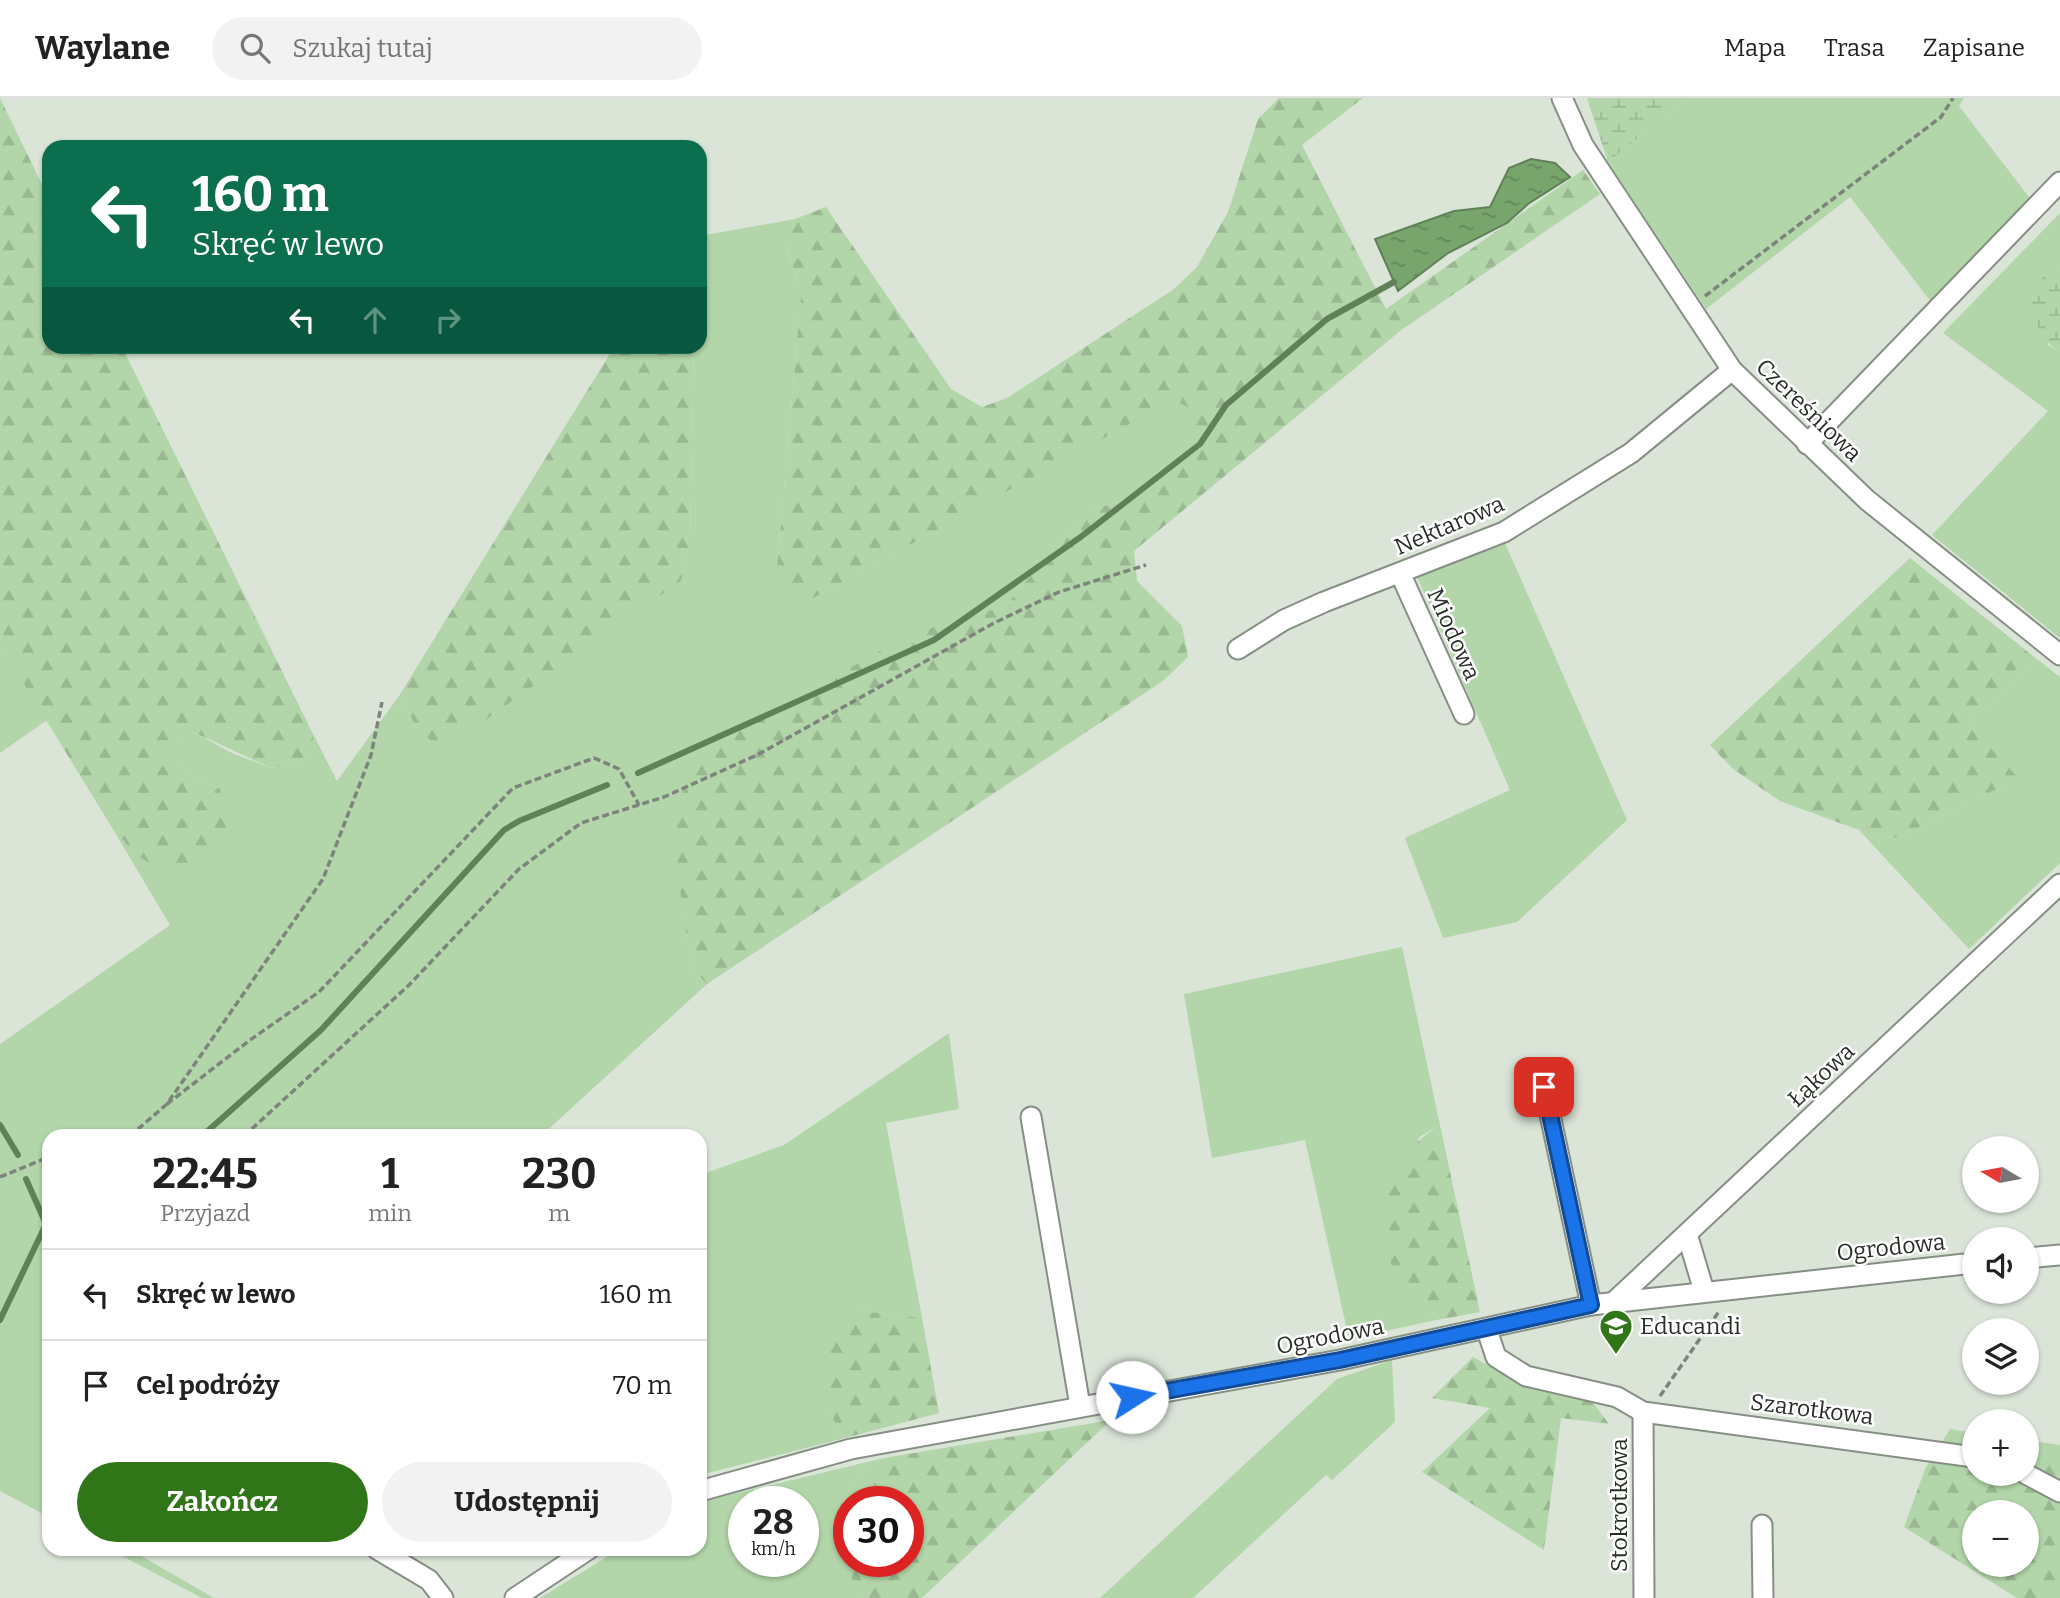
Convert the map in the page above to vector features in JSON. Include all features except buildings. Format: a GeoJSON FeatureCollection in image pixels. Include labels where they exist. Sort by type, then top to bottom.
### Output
{"type":"FeatureCollection","features":[{"type":"Feature","properties":{"kind":"street","name":"Czereśniowa"},"geometry":{"type":"LineString","coordinates":[[1562,98],[1583,145],[1732,370],[1867,500],[2060,655]]}},
{"type":"Feature","properties":{"kind":"street"},"geometry":{"type":"LineString","coordinates":[[1807,444],[2060,182]]}},
{"type":"Feature","properties":{"kind":"street","name":"Nektarowa"},"geometry":{"type":"LineString","coordinates":[[1238,649],[1284,620],[1504,532],[1631,453],[1732,370]]}},
{"type":"Feature","properties":{"kind":"street","name":"Miodowa"},"geometry":{"type":"LineString","coordinates":[[1401,573],[1464,714]]}},
{"type":"Feature","properties":{"kind":"street","name":"Łąkowa"},"geometry":{"type":"LineString","coordinates":[[1615,1301],[2060,884]]}},
{"type":"Feature","properties":{"kind":"street"},"geometry":{"type":"LineString","coordinates":[[1544,1087],[1591,1305]]}},
{"type":"Feature","properties":{"kind":"street"},"geometry":{"type":"LineString","coordinates":[[1031,1117],[1080,1406]]}},
{"type":"Feature","properties":{"kind":"street"},"geometry":{"type":"LineString","coordinates":[[1687,1234],[1703,1291]]}},
{"type":"Feature","properties":{"kind":"street"},"geometry":{"type":"LineString","coordinates":[[2039,1257],[2060,1255]]}},
{"type":"Feature","properties":{"kind":"street","name":"Ogrodowa"},"geometry":{"type":"LineString","coordinates":[[707,1488],[851,1449],[1340,1360],[1487,1330],[1591,1305],[1962,1264]]}},
{"type":"Feature","properties":{"kind":"street","name":"Szarotkowa"},"geometry":{"type":"LineString","coordinates":[[1487,1330],[1496,1357],[1526,1376],[1617,1397],[1645,1412],[1962,1455]]}},
{"type":"Feature","properties":{"kind":"street","name":"Stokrotkowa"},"geometry":{"type":"LineString","coordinates":[[1644,1598],[1645,1412]]}},
{"type":"Feature","properties":{"kind":"street"},"geometry":{"type":"LineString","coordinates":[[2039,1481],[2060,1492]]}},
{"type":"Feature","properties":{"kind":"street"},"geometry":{"type":"LineString","coordinates":[[1762,1525],[1763,1598]]}},
{"type":"Feature","properties":{"kind":"street"},"geometry":{"type":"LineString","coordinates":[[389,1556],[429,1580],[443,1598]]}},
{"type":"Feature","properties":{"kind":"street"},"geometry":{"type":"LineString","coordinates":[[515,1598],[578,1556]]}},
{"type":"Feature","properties":{"kind":"path"},"geometry":{"type":"LineString","coordinates":[[1689,307],[1941,117],[1953,98]]}},
{"type":"Feature","properties":{"kind":"path"},"geometry":{"type":"LineString","coordinates":[[252,1129],[409,985],[519,869],[581,822],[664,797],[759,754],[994,624],[1059,592],[1146,565]]}},
{"type":"Feature","properties":{"kind":"path"},"geometry":{"type":"LineString","coordinates":[[167,1104],[323,879],[371,755],[382,702]]}},
{"type":"Feature","properties":{"kind":"path"},"geometry":{"type":"LineString","coordinates":[[138,1129],[250,1040],[319,992],[513,788],[594,758],[619,769],[639,805]]}},
{"type":"Feature","properties":{"kind":"path"},"geometry":{"type":"LineString","coordinates":[[0,1177],[42,1160]]}},
{"type":"Feature","properties":{"kind":"path"},"geometry":{"type":"LineString","coordinates":[[1645,1412],[1724,1305],[1724,1289]]}},
{"type":"Feature","properties":{"kind":"green space"},"geometry":{"type":"Polygon","coordinates":[[[0,98],[42,185],[42,354],[125,354],[313,734],[313,758],[271,768],[195,733],[173,742],[173,761],[190,775],[220,789],[230,828],[203,862],[162,871],[135,854],[111,826],[0,645],[0,98]]]}},
{"type":"Feature","properties":{"kind":"green space"},"geometry":{"type":"Polygon","coordinates":[[[1279,98],[1363,98],[1302,145],[1386,309],[1583,170],[1600,194],[1400,331],[1134,551],[1137,581],[1182,626],[1188,657],[1163,681],[707,984],[692,968],[682,909],[673,805],[721,739],[902,639],[961,617],[1005,607],[1083,512],[1126,500],[1194,438],[1194,410],[1173,400],[806,602],[784,599],[777,567],[801,296],[786,244],[795,219],[826,207],[951,389],[982,407],[1007,398],[1174,289],[1197,267],[1228,212],[1258,119],[1279,98]]]}},
{"type":"Feature","properties":{"kind":"green space"},"geometry":{"type":"Polygon","coordinates":[[[1587,98],[1687,98],[1608,162],[1587,98]]]}},
{"type":"Feature","properties":{"kind":"green space"},"geometry":{"type":"Polygon","coordinates":[[[1687,98],[1964,98],[1959,106],[2032,201],[1932,303],[1850,197],[1706,309],[1608,162],[1687,98]]]}},
{"type":"Feature","properties":{"kind":"green space"},"geometry":{"type":"Polygon","coordinates":[[[2060,213],[2060,270],[2047,273],[2048,345],[2060,351],[2060,638],[1932,535],[2048,411],[1943,333],[2060,213]]]}},
{"type":"Feature","properties":{"kind":"green space"},"geometry":{"type":"Polygon","coordinates":[[[795,219],[786,245],[801,296],[777,567],[806,602],[1174,399],[1194,410],[1194,438],[1126,500],[1083,512],[1005,607],[961,617],[682,909],[692,968],[707,984],[549,1129],[42,1129],[42,1513],[0,1491],[0,1044],[170,925],[111,826],[135,854],[220,789],[190,775],[173,761],[173,742],[195,733],[232,753],[271,768],[313,758],[313,734],[337,781],[399,696],[418,730],[681,581],[690,541],[694,354],[707,354],[707,235],[795,219]]]}},
{"type":"Feature","properties":{"kind":"green space"},"geometry":{"type":"Polygon","coordinates":[[[2060,270],[2060,351],[2046,340],[2037,325],[2031,290],[2047,273],[2060,270]]]}},
{"type":"Feature","properties":{"kind":"green space"},"geometry":{"type":"Polygon","coordinates":[[[610,354],[694,354],[690,541],[681,581],[460,738],[433,742],[418,730],[399,696],[610,354]]]}},
{"type":"Feature","properties":{"kind":"green space"},"geometry":{"type":"Polygon","coordinates":[[[1505,543],[1627,820],[1517,922],[1443,938],[1405,838],[1510,790],[1415,572],[1505,543]]]}},
{"type":"Feature","properties":{"kind":"green space"},"geometry":{"type":"Polygon","coordinates":[[[1910,558],[2038,660],[1967,723],[2024,784],[1992,791],[1897,838],[1859,830],[1780,801],[1733,769],[1710,745],[1910,558]]]}},
{"type":"Feature","properties":{"kind":"green space"},"geometry":{"type":"Polygon","coordinates":[[[0,645],[47,720],[0,753],[0,645]]]}},
{"type":"Feature","properties":{"kind":"green space"},"geometry":{"type":"Polygon","coordinates":[[[2038,660],[2060,677],[2060,863],[1969,949],[1859,830],[1897,838],[1992,791],[2023,784],[1967,723],[2038,660]]]}},
{"type":"Feature","properties":{"kind":"green space"},"geometry":{"type":"Polygon","coordinates":[[[1402,947],[1440,1125],[1419,1137],[1392,1265],[1407,1295],[1431,1321],[1349,1339],[1305,1140],[1212,1158],[1184,994],[1402,947]]]}},
{"type":"Feature","properties":{"kind":"green space"},"geometry":{"type":"Polygon","coordinates":[[[949,1033],[959,1109],[886,1123],[922,1318],[853,1310],[823,1403],[845,1438],[707,1473],[707,1172],[784,1145],[949,1033]]]}},
{"type":"Feature","properties":{"kind":"green space"},"geometry":{"type":"Polygon","coordinates":[[[1440,1125],[1480,1312],[1431,1321],[1408,1297],[1395,1274],[1387,1247],[1384,1218],[1387,1192],[1401,1162],[1415,1145],[1440,1125]]]}},
{"type":"Feature","properties":{"kind":"green space"},"geometry":{"type":"Polygon","coordinates":[[[853,1310],[922,1318],[939,1413],[845,1438],[823,1403],[825,1343],[853,1310]]]}},
{"type":"Feature","properties":{"kind":"green space"},"geometry":{"type":"Polygon","coordinates":[[[1473,1357],[1514,1379],[1590,1399],[1609,1424],[1561,1418],[1544,1550],[1422,1472],[1490,1408],[1432,1398],[1473,1357]]]}},
{"type":"Feature","properties":{"kind":"green space"},"geometry":{"type":"Polygon","coordinates":[[[1392,1360],[1395,1422],[1332,1480],[1326,1475],[1193,1598],[1100,1598],[1337,1379],[1392,1360]]]}},
{"type":"Feature","properties":{"kind":"green space"},"geometry":{"type":"Polygon","coordinates":[[[1111,1420],[922,1598],[862,1598],[852,1577],[924,1577],[924,1486],[849,1485],[884,1458],[1111,1420]]]}},
{"type":"Feature","properties":{"kind":"green space"},"geometry":{"type":"Polygon","coordinates":[[[1950,1429],[1962,1431],[1962,1486],[2039,1486],[2039,1442],[2060,1445],[2060,1598],[2017,1598],[1984,1577],[2039,1577],[2039,1500],[1962,1500],[1962,1563],[1904,1527],[1925,1469],[1950,1429]]]}},
{"type":"Feature","properties":{"kind":"green space"},"geometry":{"type":"Polygon","coordinates":[[[884,1458],[849,1486],[833,1486],[833,1577],[852,1577],[862,1598],[540,1598],[609,1556],[707,1556],[707,1500],[728,1495],[728,1577],[819,1577],[819,1486],[767,1486],[884,1458]]]}},
{"type":"Feature","properties":{"kind":"green space"},"geometry":{"type":"Polygon","coordinates":[[[122,1556],[141,1556],[214,1598],[202,1598],[122,1556]]]}},
{"type":"Feature","properties":{"kind":"water"},"geometry":{"type":"Polygon","coordinates":[[[1531,159],[1555,163],[1570,177],[1528,204],[1507,223],[1448,253],[1398,291],[1375,239],[1454,211],[1490,207],[1509,168],[1531,159]]]}},
{"type":"Feature","properties":{"kind":"waterway"},"geometry":{"type":"LineString","coordinates":[[638,773],[934,640],[1082,536],[1200,444],[1226,405],[1327,319],[1394,282]]}},
{"type":"Feature","properties":{"kind":"waterway"},"geometry":{"type":"LineString","coordinates":[[210,1129],[321,1030],[504,830],[519,821],[607,785]]}},
{"type":"Feature","properties":{"kind":"waterway"},"geometry":{"type":"LineString","coordinates":[[0,1125],[18,1155]]}},
{"type":"Feature","properties":{"kind":"waterway"},"geometry":{"type":"LineString","coordinates":[[26,1179],[42,1215]]}},
{"type":"Feature","properties":{"kind":"waterway"},"geometry":{"type":"LineString","coordinates":[[0,1320],[42,1232]]}},
{"type":"Feature","properties":{"kind":"place","name":"Educandi"},"geometry":{"type":"Point","coordinates":[1616,1356]}},
{"type":"Feature","properties":{"kind":"route"},"geometry":{"type":"LineString","coordinates":[[1132,1397],[1340,1360],[1487,1330],[1591,1305],[1544,1087]]}}]}
